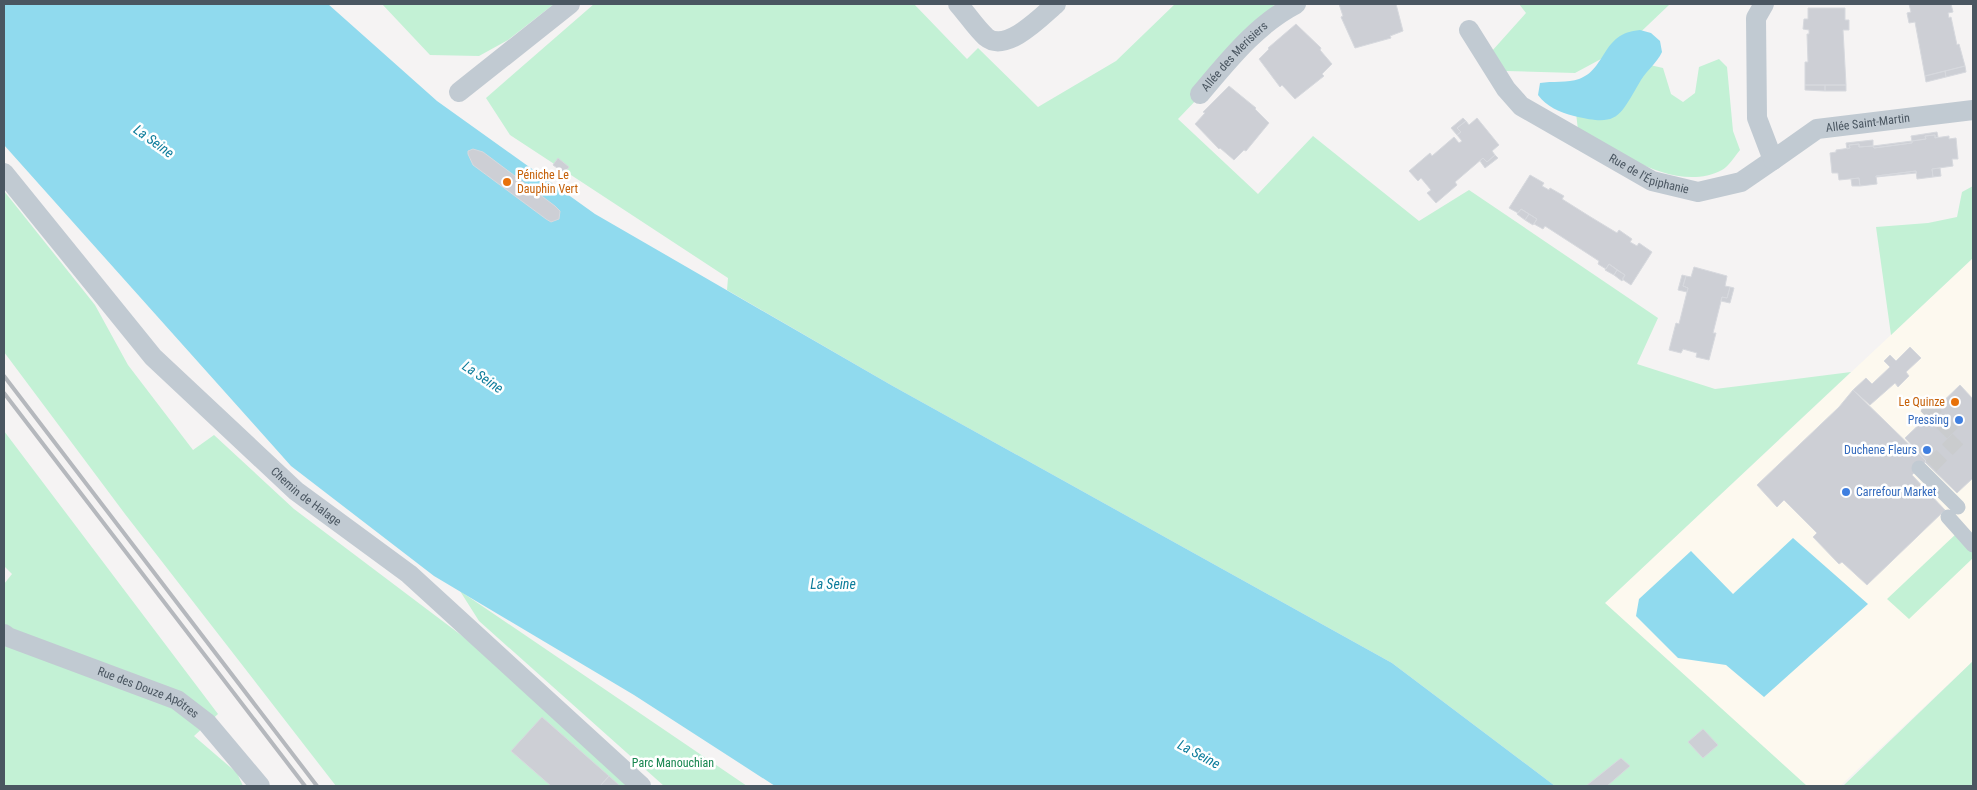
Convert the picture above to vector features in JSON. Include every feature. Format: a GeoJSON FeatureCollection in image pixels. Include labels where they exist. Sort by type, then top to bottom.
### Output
{"type":"FeatureCollection","features":[{"type":"Feature","properties":{"kind":"street"},"geometry":{"type":"LineString","coordinates":[[459,92],[570,4]]}},
{"type":"Feature","properties":{"kind":"street"},"geometry":{"type":"LineString","coordinates":[[958,4],[988,38],[1001,42],[1017,36],[1056,4]]}},
{"type":"Feature","properties":{"kind":"street","name":"Allée des Merisiers"},"geometry":{"type":"LineString","coordinates":[[1200,94],[1238,49],[1284,10],[1296,4]]}},
{"type":"Feature","properties":{"kind":"street"},"geometry":{"type":"LineString","coordinates":[[1764,4],[1756,18],[1757,118],[1772,160]]}},
{"type":"Feature","properties":{"kind":"street","name":"Rue de l'Épiphanie"},"geometry":{"type":"LineString","coordinates":[[1469,30],[1506,89],[1521,106],[1652,181],[1698,192],[1741,182],[1772,160]]}},
{"type":"Feature","properties":{"kind":"street","name":"Allée Saint-Martin"},"geometry":{"type":"LineString","coordinates":[[1772,160],[1817,129],[1973,110]]}},
{"type":"Feature","properties":{"kind":"street","name":"Chemin de Halage"},"geometry":{"type":"LineString","coordinates":[[4,173],[153,357],[296,491],[409,574],[641,786]]}},
{"type":"Feature","properties":{"kind":"street"},"geometry":{"type":"LineString","coordinates":[[1923,470],[1953,512],[1973,545]]}},
{"type":"Feature","properties":{"kind":"street","name":"Rue des Douze Apôtres"},"geometry":{"type":"LineString","coordinates":[[6,635],[177,700],[207,723],[260,786]]}},
{"type":"Feature","properties":{"kind":"shaded area"},"geometry":{"type":"Polygon","coordinates":[[[1973,258],[1973,661],[1840,786],[1807,786],[1605,603],[1973,258]]]}},
{"type":"Feature","properties":{"kind":"green space"},"geometry":{"type":"Polygon","coordinates":[[[382,4],[554,4],[508,40],[479,56],[430,55],[382,4]]]}},
{"type":"Feature","properties":{"kind":"green space"},"geometry":{"type":"Polygon","coordinates":[[[594,4],[914,4],[967,59],[978,48],[1038,107],[1116,61],[1175,4],[1275,4],[1262,20],[1244,50],[1178,119],[1258,194],[1313,136],[1419,221],[1469,190],[1658,318],[1637,364],[1715,389],[1851,372],[1605,603],[1807,786],[1555,786],[1392,663],[891,385],[727,290],[728,278],[510,135],[486,98],[594,4]]]}},
{"type":"Feature","properties":{"kind":"green space"},"geometry":{"type":"Polygon","coordinates":[[[1519,4],[1669,5],[1627,45],[1575,73],[1506,71],[1483,61],[1526,13],[1519,4]]]}},
{"type":"Feature","properties":{"kind":"green space"},"geometry":{"type":"Polygon","coordinates":[[[1719,59],[1727,67],[1733,131],[1740,150],[1724,169],[1704,176],[1686,177],[1667,173],[1647,167],[1578,130],[1576,113],[1637,62],[1663,68],[1671,94],[1683,102],[1695,93],[1699,67],[1719,59]]]}},
{"type":"Feature","properties":{"kind":"green space"},"geometry":{"type":"Polygon","coordinates":[[[1973,186],[1973,258],[1891,335],[1876,227],[1928,223],[1957,217],[1962,192],[1973,186]]]}},
{"type":"Feature","properties":{"kind":"green space"},"geometry":{"type":"Polygon","coordinates":[[[4,191],[95,305],[128,365],[193,450],[214,435],[294,509],[465,638],[634,786],[336,786],[125,514],[4,352],[4,191]]]}},
{"type":"Feature","properties":{"kind":"green space"},"geometry":{"type":"Polygon","coordinates":[[[4,431],[218,714],[194,736],[237,773],[243,786],[4,786],[4,584],[12,574],[4,566],[4,431]]]}},
{"type":"Feature","properties":{"kind":"green space"},"geometry":{"type":"Polygon","coordinates":[[[1957,533],[1973,548],[1973,558],[1909,619],[1887,599],[1957,533]]]}},
{"type":"Feature","properties":{"kind":"green space","name":"Parc Manouchian"},"geometry":{"type":"Polygon","coordinates":[[[460,591],[747,786],[664,786],[479,621],[460,591]]]}},
{"type":"Feature","properties":{"kind":"green space"},"geometry":{"type":"Polygon","coordinates":[[[1973,661],[1973,786],[1843,786],[1973,661]]]}},
{"type":"Feature","properties":{"kind":"water","name":"La Seine"},"geometry":{"type":"Polygon","coordinates":[[[4,4],[328,4],[437,101],[595,214],[891,385],[1392,663],[1555,786],[775,786],[634,695],[434,576],[291,466],[4,145],[4,4]]]}},
{"type":"Feature","properties":{"kind":"water"},"geometry":{"type":"Polygon","coordinates":[[[1640,30],[1651,33],[1660,41],[1662,52],[1643,76],[1628,103],[1616,116],[1600,120],[1574,116],[1563,113],[1545,103],[1538,95],[1540,83],[1575,80],[1588,74],[1595,68],[1611,44],[1618,38],[1627,33],[1640,30]]]}},
{"type":"Feature","properties":{"kind":"water"},"geometry":{"type":"Polygon","coordinates":[[[1793,538],[1868,604],[1764,697],[1726,665],[1678,658],[1636,616],[1639,599],[1691,551],[1733,594],[1793,538]]]}},
{"type":"Feature","properties":{"kind":"building"},"geometry":{"type":"Polygon","coordinates":[[[1339,4],[1396,4],[1403,31],[1390,36],[1391,38],[1355,48],[1341,17],[1343,16],[1339,4]]]}},
{"type":"Feature","properties":{"kind":"building"},"geometry":{"type":"Polygon","coordinates":[[[1909,4],[1951,4],[1953,12],[1948,13],[1949,18],[1951,17],[1957,45],[1959,44],[1965,66],[1925,76],[1915,22],[1909,23],[1907,13],[1911,12],[1909,4]]]}},
{"type":"Feature","properties":{"kind":"building"},"geometry":{"type":"Polygon","coordinates":[[[1808,8],[1845,8],[1845,20],[1849,20],[1849,30],[1843,30],[1846,85],[1805,85],[1805,62],[1808,62],[1807,34],[1809,34],[1809,30],[1803,29],[1804,19],[1808,19],[1808,8]]]}},
{"type":"Feature","properties":{"kind":"building"},"geometry":{"type":"Polygon","coordinates":[[[1296,24],[1321,48],[1320,50],[1332,64],[1322,74],[1324,76],[1295,99],[1282,85],[1280,87],[1259,59],[1268,48],[1296,24]]]}},
{"type":"Feature","properties":{"kind":"building"},"geometry":{"type":"Polygon","coordinates":[[[1965,66],[1966,72],[1946,77],[1945,71],[1965,66]]]}},
{"type":"Feature","properties":{"kind":"building"},"geometry":{"type":"Polygon","coordinates":[[[1945,71],[1946,77],[1926,82],[1925,76],[1945,71]]]}},
{"type":"Feature","properties":{"kind":"building"},"geometry":{"type":"Polygon","coordinates":[[[1805,85],[1825,85],[1825,91],[1805,90],[1805,85]]]}},
{"type":"Feature","properties":{"kind":"building"},"geometry":{"type":"Polygon","coordinates":[[[1825,85],[1846,85],[1846,91],[1825,91],[1825,85]]]}},
{"type":"Feature","properties":{"kind":"building"},"geometry":{"type":"Polygon","coordinates":[[[1229,86],[1256,108],[1269,123],[1246,151],[1244,150],[1234,160],[1219,149],[1195,124],[1205,113],[1203,112],[1229,86]]]}},
{"type":"Feature","properties":{"kind":"building"},"geometry":{"type":"Polygon","coordinates":[[[1463,118],[1466,121],[1457,128],[1461,132],[1457,135],[1451,128],[1463,118]]]}},
{"type":"Feature","properties":{"kind":"building"},"geometry":{"type":"Polygon","coordinates":[[[1477,118],[1499,145],[1492,151],[1495,155],[1487,162],[1483,158],[1455,182],[1457,185],[1436,203],[1427,193],[1431,190],[1421,178],[1418,181],[1409,171],[1430,153],[1432,156],[1454,137],[1459,143],[1462,141],[1457,135],[1461,132],[1457,128],[1466,121],[1469,125],[1477,118]]]}},
{"type":"Feature","properties":{"kind":"building"},"geometry":{"type":"Polygon","coordinates":[[[1937,132],[1938,137],[1935,138],[1935,135],[1925,136],[1926,139],[1912,141],[1911,136],[1937,132]]]}},
{"type":"Feature","properties":{"kind":"building"},"geometry":{"type":"Polygon","coordinates":[[[1935,135],[1935,138],[1949,136],[1949,139],[1956,138],[1958,159],[1952,159],[1953,166],[1932,169],[1933,177],[1917,179],[1916,171],[1876,176],[1877,184],[1860,186],[1859,178],[1839,180],[1838,173],[1832,173],[1830,153],[1850,148],[1849,145],[1859,144],[1859,147],[1873,146],[1874,148],[1912,143],[1912,141],[1926,139],[1925,136],[1935,135]]]}},
{"type":"Feature","properties":{"kind":"building"},"geometry":{"type":"Polygon","coordinates":[[[1873,140],[1873,146],[1859,147],[1859,144],[1849,145],[1850,148],[1847,149],[1846,143],[1873,140]]]}},
{"type":"Feature","properties":{"kind":"building"},"geometry":{"type":"Polygon","coordinates":[[[1912,141],[1912,143],[1874,148],[1873,146],[1912,141]]]}},
{"type":"Feature","properties":{"kind":"building"},"geometry":{"type":"Polygon","coordinates":[[[473,149],[483,152],[555,206],[560,211],[559,219],[551,222],[546,219],[473,165],[468,151],[473,149]]]}},
{"type":"Feature","properties":{"kind":"building"},"geometry":{"type":"Polygon","coordinates":[[[1495,155],[1498,158],[1485,168],[1480,161],[1483,158],[1487,162],[1495,155]]]}},
{"type":"Feature","properties":{"kind":"building"},"geometry":{"type":"Polygon","coordinates":[[[558,158],[569,167],[564,173],[553,165],[558,158]]]}},
{"type":"Feature","properties":{"kind":"building"},"geometry":{"type":"Polygon","coordinates":[[[1940,168],[1941,176],[1933,177],[1932,169],[1940,168]]]}},
{"type":"Feature","properties":{"kind":"building"},"geometry":{"type":"Polygon","coordinates":[[[1916,171],[1916,173],[1876,177],[1876,176],[1916,171]]]}},
{"type":"Feature","properties":{"kind":"building"},"geometry":{"type":"Polygon","coordinates":[[[1530,175],[1544,183],[1542,186],[1564,196],[1562,199],[1589,216],[1617,233],[1619,230],[1632,239],[1630,242],[1637,246],[1639,243],[1652,252],[1631,285],[1622,279],[1625,275],[1609,264],[1606,269],[1598,264],[1599,261],[1545,226],[1543,229],[1534,224],[1537,219],[1521,209],[1518,213],[1509,208],[1530,175]]]}},
{"type":"Feature","properties":{"kind":"building"},"geometry":{"type":"Polygon","coordinates":[[[1859,178],[1860,186],[1852,186],[1851,179],[1859,178]]]}},
{"type":"Feature","properties":{"kind":"building"},"geometry":{"type":"Polygon","coordinates":[[[1521,209],[1529,214],[1525,220],[1517,214],[1521,209]]]}},
{"type":"Feature","properties":{"kind":"building"},"geometry":{"type":"Polygon","coordinates":[[[1529,214],[1537,219],[1533,225],[1525,220],[1529,214]]]}},
{"type":"Feature","properties":{"kind":"building"},"geometry":{"type":"Polygon","coordinates":[[[1609,264],[1617,270],[1614,275],[1605,270],[1609,264]]]}},
{"type":"Feature","properties":{"kind":"building"},"geometry":{"type":"Polygon","coordinates":[[[1694,267],[1727,276],[1725,286],[1730,287],[1727,298],[1722,297],[1713,333],[1716,333],[1709,360],[1696,357],[1697,353],[1683,349],[1681,353],[1669,350],[1676,323],[1679,324],[1688,288],[1683,286],[1686,276],[1691,277],[1694,267]]]}},
{"type":"Feature","properties":{"kind":"building"},"geometry":{"type":"Polygon","coordinates":[[[1617,270],[1625,275],[1622,281],[1614,275],[1617,270]]]}},
{"type":"Feature","properties":{"kind":"building"},"geometry":{"type":"Polygon","coordinates":[[[1682,275],[1686,276],[1683,286],[1688,288],[1687,292],[1678,290],[1682,275]]]}},
{"type":"Feature","properties":{"kind":"building"},"geometry":{"type":"Polygon","coordinates":[[[1730,287],[1734,288],[1730,303],[1721,301],[1722,297],[1727,298],[1730,287]]]}},
{"type":"Feature","properties":{"kind":"building"},"geometry":{"type":"Polygon","coordinates":[[[1910,347],[1921,358],[1906,372],[1909,376],[1898,387],[1895,383],[1870,405],[1853,390],[1866,378],[1872,384],[1890,367],[1884,361],[1890,355],[1896,361],[1910,347]]]}},
{"type":"Feature","properties":{"kind":"building"},"geometry":{"type":"Polygon","coordinates":[[[1960,385],[1973,399],[1973,478],[1957,493],[1925,462],[1905,438],[1960,385]]]}},
{"type":"Feature","properties":{"kind":"building","name":"Carrefour Market"},"geometry":{"type":"Polygon","coordinates":[[[1853,390],[1926,461],[1912,475],[1945,510],[1867,585],[1842,562],[1839,564],[1813,537],[1817,533],[1784,500],[1777,507],[1757,485],[1839,407],[1853,390]]]}},
{"type":"Feature","properties":{"kind":"building"},"geometry":{"type":"Polygon","coordinates":[[[1932,401],[1938,407],[1927,417],[1921,410],[1932,401]]]}},
{"type":"Feature","properties":{"kind":"building"},"geometry":{"type":"Polygon","coordinates":[[[542,717],[609,776],[600,786],[551,786],[511,751],[542,717]]]}},
{"type":"Feature","properties":{"kind":"building"},"geometry":{"type":"Polygon","coordinates":[[[1703,729],[1718,745],[1703,758],[1688,742],[1703,729]]]}},
{"type":"Feature","properties":{"kind":"building"},"geometry":{"type":"Polygon","coordinates":[[[1621,758],[1630,766],[1607,786],[1586,786],[1621,758]]]}},
{"type":"Feature","properties":{"kind":"building"},"geometry":{"type":"Polygon","coordinates":[[[609,776],[620,786],[600,786],[609,776]]]}},
{"type":"Feature","properties":{"kind":"tunnel"},"geometry":{"type":"LineString","coordinates":[[1926,406],[1958,439],[1927,470]]}},
{"type":"Feature","properties":{"kind":"railway"},"geometry":{"type":"LineString","coordinates":[[4,376],[317,786]]}},
{"type":"Feature","properties":{"kind":"railway"},"geometry":{"type":"LineString","coordinates":[[4,393],[305,786]]}},
{"type":"Feature","properties":{"kind":"place","name":"Péniche Le Dauphin Vert"},"geometry":{"type":"Point","coordinates":[507,182]}},
{"type":"Feature","properties":{"kind":"place","name":"Le Quinze"},"geometry":{"type":"Point","coordinates":[1955,402]}},
{"type":"Feature","properties":{"kind":"place","name":"Pressing"},"geometry":{"type":"Point","coordinates":[1959,420]}},
{"type":"Feature","properties":{"kind":"place","name":"Duchene Fleurs"},"geometry":{"type":"Point","coordinates":[1927,450]}},
{"type":"Feature","properties":{"kind":"place","name":"Carrefour Market"},"geometry":{"type":"Point","coordinates":[1846,492]}}]}
